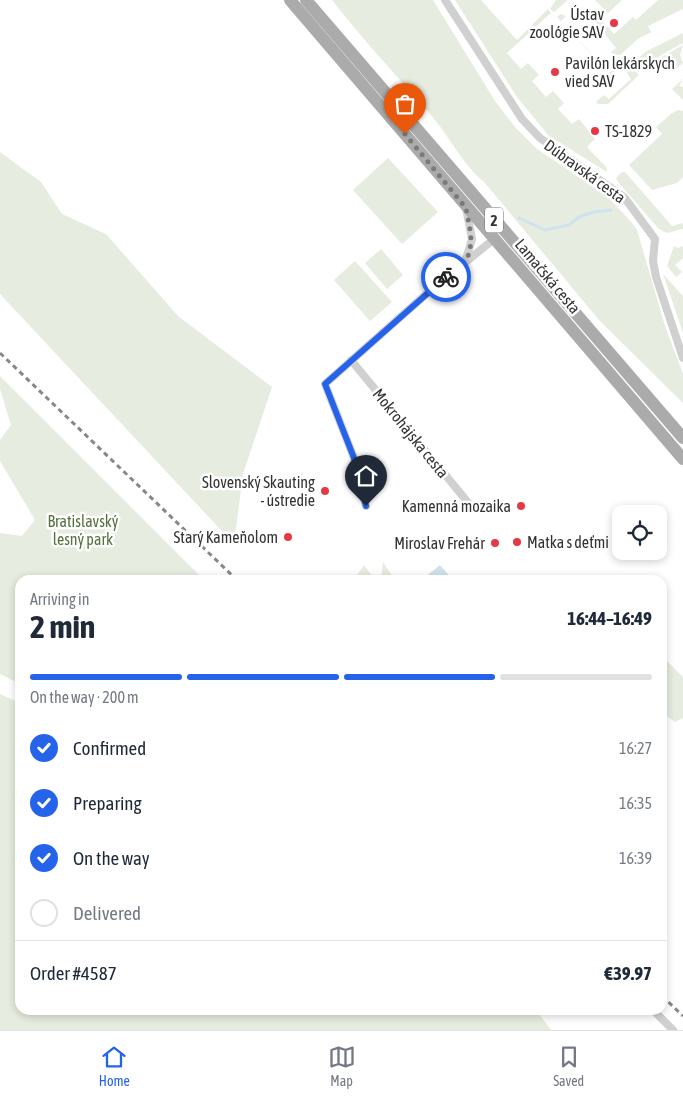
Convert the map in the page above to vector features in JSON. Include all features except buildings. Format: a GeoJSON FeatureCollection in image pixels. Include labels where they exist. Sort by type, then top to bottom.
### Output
{"type":"FeatureCollection","features":[{"type":"Feature","properties":{"kind":"main road","name":"Lamačská cesta"},"geometry":{"type":"LineString","coordinates":[[290,0],[466,208],[494,238],[683,459]]}},
{"type":"Feature","properties":{"kind":"main road","name":"Lamačská cesta"},"geometry":{"type":"LineString","coordinates":[[306,0],[683,438]]}},
{"type":"Feature","properties":{"kind":"main road"},"geometry":{"type":"LineString","coordinates":[[494,238],[500,231],[499,225]]}},
{"type":"Feature","properties":{"kind":"street","name":"Dúbravská cesta"},"geometry":{"type":"LineString","coordinates":[[445,0],[522,119],[540,138],[624,197],[655,239],[653,261],[656,277],[683,358]]}},
{"type":"Feature","properties":{"kind":"street"},"geometry":{"type":"LineString","coordinates":[[465,261],[472,242],[466,208]]}},
{"type":"Feature","properties":{"kind":"street"},"geometry":{"type":"LineString","coordinates":[[366,506],[354,458],[325,384],[465,261],[494,238]]}},
{"type":"Feature","properties":{"kind":"street","name":"Mokrohájska cesta"},"geometry":{"type":"LineString","coordinates":[[351,360],[470,506]]}},
{"type":"Feature","properties":{"kind":"street"},"geometry":{"type":"LineString","coordinates":[[658,1015],[673,1030]]}},
{"type":"Feature","properties":{"kind":"green space"},"geometry":{"type":"Polygon","coordinates":[[[332,0],[433,0],[495,101],[515,127],[537,149],[608,197],[633,224],[637,230],[665,326],[683,374],[683,403],[599,320],[463,159],[430,114],[332,0]]]}},
{"type":"Feature","properties":{"kind":"green space"},"geometry":{"type":"Polygon","coordinates":[[[455,0],[481,0],[517,40],[548,9],[551,13],[507,53],[521,69],[528,63],[539,75],[532,81],[546,97],[553,91],[564,103],[558,109],[572,124],[579,119],[595,139],[587,147],[606,167],[607,172],[549,136],[517,97],[455,0]]]}},
{"type":"Feature","properties":{"kind":"green space"},"geometry":{"type":"Polygon","coordinates":[[[556,0],[568,0],[554,12],[550,9],[556,0]]]}},
{"type":"Feature","properties":{"kind":"green space"},"geometry":{"type":"Polygon","coordinates":[[[595,0],[622,0],[608,13],[595,0]]]}},
{"type":"Feature","properties":{"kind":"green space"},"geometry":{"type":"Polygon","coordinates":[[[658,0],[683,0],[683,9],[648,26],[651,32],[638,39],[620,55],[613,55],[611,52],[616,48],[590,16],[595,13],[614,34],[633,17],[636,20],[658,0]]]}},
{"type":"Feature","properties":{"kind":"green space"},"geometry":{"type":"Polygon","coordinates":[[[561,14],[566,16],[561,21],[609,73],[615,69],[612,77],[557,17],[561,14]]]}},
{"type":"Feature","properties":{"kind":"green space"},"geometry":{"type":"Polygon","coordinates":[[[683,33],[683,43],[661,55],[645,70],[640,64],[636,68],[632,64],[645,52],[683,33]]]}},
{"type":"Feature","properties":{"kind":"green space"},"geometry":{"type":"Polygon","coordinates":[[[683,45],[680,55],[683,63],[675,70],[662,57],[683,45]]]}},
{"type":"Feature","properties":{"kind":"green space"},"geometry":{"type":"Polygon","coordinates":[[[626,61],[639,75],[608,104],[598,104],[596,102],[604,95],[609,99],[631,79],[623,67],[626,61]]]}},
{"type":"Feature","properties":{"kind":"green space"},"geometry":{"type":"Polygon","coordinates":[[[683,79],[679,86],[683,87],[683,100],[672,89],[683,79]]]}},
{"type":"Feature","properties":{"kind":"green space"},"geometry":{"type":"Polygon","coordinates":[[[678,110],[683,111],[683,177],[677,183],[652,190],[629,165],[662,134],[656,127],[678,110]]]}},
{"type":"Feature","properties":{"kind":"green space"},"geometry":{"type":"Polygon","coordinates":[[[0,152],[41,182],[62,214],[106,234],[178,316],[272,387],[243,474],[234,544],[0,294],[0,152]]]}},
{"type":"Feature","properties":{"kind":"green space"},"geometry":{"type":"Polygon","coordinates":[[[388,158],[438,212],[402,244],[353,190],[388,158]]]}},
{"type":"Feature","properties":{"kind":"green space"},"geometry":{"type":"Polygon","coordinates":[[[622,172],[625,172],[672,226],[683,223],[683,229],[667,233],[659,229],[619,183],[616,178],[622,172]]]}},
{"type":"Feature","properties":{"kind":"green space"},"geometry":{"type":"Polygon","coordinates":[[[674,246],[678,248],[683,246],[683,258],[675,265],[682,272],[676,277],[667,266],[674,246]]]}},
{"type":"Feature","properties":{"kind":"green space"},"geometry":{"type":"Polygon","coordinates":[[[381,249],[403,275],[387,289],[365,263],[381,249]]]}},
{"type":"Feature","properties":{"kind":"green space"},"geometry":{"type":"Polygon","coordinates":[[[355,261],[392,302],[370,321],[334,280],[355,261]]]}},
{"type":"Feature","properties":{"kind":"green space"},"geometry":{"type":"Polygon","coordinates":[[[663,274],[683,296],[683,333],[663,274]]]}},
{"type":"Feature","properties":{"kind":"green space","name":"Bratislavský lesný park"},"geometry":{"type":"Polygon","coordinates":[[[0,376],[199,575],[15,575],[15,682],[0,674],[0,533],[22,536],[35,520],[0,461],[0,440],[11,425],[0,389],[0,376]]]}},
{"type":"Feature","properties":{"kind":"green space"},"geometry":{"type":"Polygon","coordinates":[[[383,562],[392,575],[382,575],[383,562]]]}},
{"type":"Feature","properties":{"kind":"green space"},"geometry":{"type":"Polygon","coordinates":[[[364,565],[371,575],[357,575],[364,565]]]}},
{"type":"Feature","properties":{"kind":"green space"},"geometry":{"type":"Polygon","coordinates":[[[667,663],[683,677],[683,718],[675,722],[667,716],[667,663]]]}},
{"type":"Feature","properties":{"kind":"green space"},"geometry":{"type":"Polygon","coordinates":[[[0,694],[15,701],[15,1015],[540,1015],[551,1030],[0,1030],[0,694]]]}},
{"type":"Feature","properties":{"kind":"water"},"geometry":{"type":"Polygon","coordinates":[[[440,565],[449,575],[428,575],[440,565]]]}},
{"type":"Feature","properties":{"kind":"waterway"},"geometry":{"type":"LineString","coordinates":[[519,218],[545,230],[569,225],[579,217],[593,212],[611,210]]}},
{"type":"Feature","properties":{"kind":"railway"},"geometry":{"type":"LineString","coordinates":[[0,353],[232,575]]}},
{"type":"Feature","properties":{"kind":"railway"},"geometry":{"type":"LineString","coordinates":[[667,1001],[683,1016]]}},
{"type":"Feature","properties":{"kind":"way so far"},"geometry":{"type":"LineString","coordinates":[[405,134],[466,208],[471,235],[470,252],[465,261],[446,277]]}},
{"type":"Feature","properties":{"kind":"place","name":"Ústav zoológie SAV"},"geometry":{"type":"Point","coordinates":[614,23]}},
{"type":"Feature","properties":{"kind":"place","name":"Pavilón lekárskych vied SAV"},"geometry":{"type":"Point","coordinates":[555,72]}},
{"type":"Feature","properties":{"kind":"place","name":"TS-1829"},"geometry":{"type":"Point","coordinates":[595,131]}},
{"type":"Feature","properties":{"kind":"place","name":"Slovenský Skauting - ústredie"},"geometry":{"type":"Point","coordinates":[325,491]}},
{"type":"Feature","properties":{"kind":"place","name":"Kamenná mozaika"},"geometry":{"type":"Point","coordinates":[521,506]}},
{"type":"Feature","properties":{"kind":"place","name":"Starý Kameňolom"},"geometry":{"type":"Point","coordinates":[288,537]}},
{"type":"Feature","properties":{"kind":"place","name":"Matka s deťmi"},"geometry":{"type":"Point","coordinates":[517,542]}},
{"type":"Feature","properties":{"kind":"place","name":"Miroslav Frehár"},"geometry":{"type":"Point","coordinates":[495,543]}},
{"type":"Feature","properties":{"kind":"route"},"geometry":{"type":"LineString","coordinates":[[366,506],[354,458],[325,384],[446,277]]}}]}
